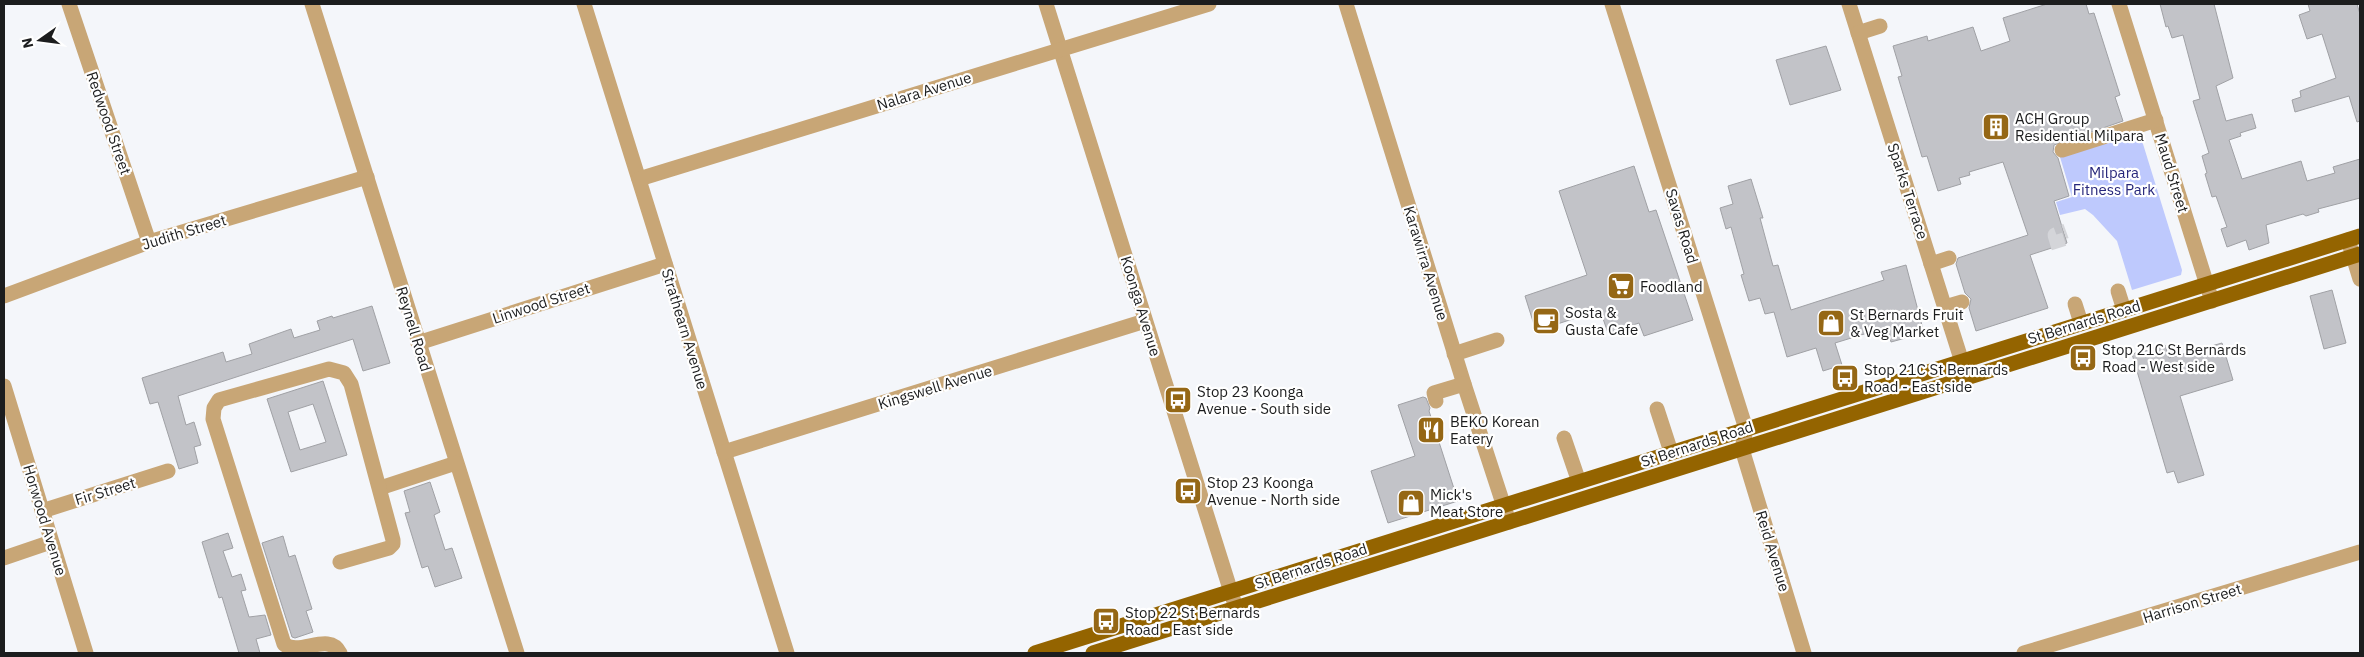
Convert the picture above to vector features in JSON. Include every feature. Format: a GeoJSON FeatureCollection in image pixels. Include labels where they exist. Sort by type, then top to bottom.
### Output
{"type":"FeatureCollection","features":[{"type":"Feature","properties":{"kind":"main road","name":"St Bernards Road"},"geometry":{"type":"LineString","coordinates":[[1035,653],[1503,504],[2354,238]]}},
{"type":"Feature","properties":{"kind":"main road","name":"St Bernards Road"},"geometry":{"type":"LineString","coordinates":[[1093,653],[2357,255]]}},
{"type":"Feature","properties":{"kind":"street","name":"Redwood Street"},"geometry":{"type":"LineString","coordinates":[[69,4],[149,242]]}},
{"type":"Feature","properties":{"kind":"street","name":"Reynell Road"},"geometry":{"type":"LineString","coordinates":[[312,4],[517,653]]}},
{"type":"Feature","properties":{"kind":"street","name":"Strathearn Avenue"},"geometry":{"type":"LineString","coordinates":[[584,4],[787,653]]}},
{"type":"Feature","properties":{"kind":"street","name":"Koonga Avenue"},"geometry":{"type":"LineString","coordinates":[[1046,4],[1236,608]]}},
{"type":"Feature","properties":{"kind":"street","name":"Nalara Avenue"},"geometry":{"type":"LineString","coordinates":[[639,179],[1209,4]]}},
{"type":"Feature","properties":{"kind":"street","name":"Karawirra Avenue"},"geometry":{"type":"LineString","coordinates":[[1346,4],[1454,354],[1509,522]]}},
{"type":"Feature","properties":{"kind":"street","name":"Savas Road"},"geometry":{"type":"LineString","coordinates":[[1612,4],[1746,429],[1742,449]]}},
{"type":"Feature","properties":{"kind":"street","name":"Sparks Terrace"},"geometry":{"type":"LineString","coordinates":[[1849,4],[1968,378]]}},
{"type":"Feature","properties":{"kind":"street","name":"Maud Street"},"geometry":{"type":"LineString","coordinates":[[2119,4],[2212,301]]}},
{"type":"Feature","properties":{"kind":"street"},"geometry":{"type":"LineString","coordinates":[[1858,33],[1880,26]]}},
{"type":"Feature","properties":{"kind":"street"},"geometry":{"type":"LineString","coordinates":[[2062,150],[2156,120]]}},
{"type":"Feature","properties":{"kind":"street","name":"Judith Street"},"geometry":{"type":"LineString","coordinates":[[4,296],[149,242],[367,177]]}},
{"type":"Feature","properties":{"kind":"street"},"geometry":{"type":"LineString","coordinates":[[2354,238],[2360,279]]}},
{"type":"Feature","properties":{"kind":"street"},"geometry":{"type":"LineString","coordinates":[[1931,264],[1949,258]]}},
{"type":"Feature","properties":{"kind":"street","name":"Linwood Street"},"geometry":{"type":"LineString","coordinates":[[418,343],[665,264]]}},
{"type":"Feature","properties":{"kind":"street"},"geometry":{"type":"LineString","coordinates":[[2118,291],[2124,310]]}},
{"type":"Feature","properties":{"kind":"street"},"geometry":{"type":"LineString","coordinates":[[1946,308],[1962,302]]}},
{"type":"Feature","properties":{"kind":"street"},"geometry":{"type":"LineString","coordinates":[[2076,304],[2081,323]]}},
{"type":"Feature","properties":{"kind":"street","name":"Kingswell Avenue"},"geometry":{"type":"LineString","coordinates":[[724,452],[1145,321]]}},
{"type":"Feature","properties":{"kind":"street"},"geometry":{"type":"LineString","coordinates":[[1454,354],[1497,340]]}},
{"type":"Feature","properties":{"kind":"street"},"geometry":{"type":"LineString","coordinates":[[340,562],[389,548],[393,544],[380,488],[351,384],[344,373],[339,370],[329,369],[228,397],[215,404],[213,419],[284,644],[287,648],[298,651],[328,644],[336,647],[340,653]]}},
{"type":"Feature","properties":{"kind":"street"},"geometry":{"type":"LineString","coordinates":[[1436,401],[1434,393],[1464,384]]}},
{"type":"Feature","properties":{"kind":"street","name":"Horwood Avenue"},"geometry":{"type":"LineString","coordinates":[[4,386],[86,653]]}},
{"type":"Feature","properties":{"kind":"street"},"geometry":{"type":"LineString","coordinates":[[1657,409],[1671,452]]}},
{"type":"Feature","properties":{"kind":"street"},"geometry":{"type":"LineString","coordinates":[[1564,438],[1578,482]]}},
{"type":"Feature","properties":{"kind":"street","name":"Reid Avenue"},"geometry":{"type":"LineString","coordinates":[[1742,449],[1804,653]]}},
{"type":"Feature","properties":{"kind":"street"},"geometry":{"type":"LineString","coordinates":[[380,488],[456,464]]}},
{"type":"Feature","properties":{"kind":"street","name":"Fir Street"},"geometry":{"type":"LineString","coordinates":[[42,510],[168,471]]}},
{"type":"Feature","properties":{"kind":"street"},"geometry":{"type":"LineString","coordinates":[[4,558],[52,542]]}},
{"type":"Feature","properties":{"kind":"street","name":"Harrison Street"},"geometry":{"type":"LineString","coordinates":[[2024,653],[2360,552]]}},
{"type":"Feature","properties":{"kind":"green space","name":"Milpara Fitness Park"},"geometry":{"type":"Polygon","coordinates":[[[2139,131],[2182,270],[2181,275],[2132,290],[2117,241],[2085,209],[2060,215],[2056,202],[2072,197],[2060,157],[2139,131]]]}},
{"type":"Feature","properties":{"kind":"building","name":"ACH Group Residential Milpara"},"geometry":{"type":"Polygon","coordinates":[[[2047,4],[2086,4],[2089,14],[2094,13],[2120,95],[2115,97],[2123,121],[2054,145],[2053,152],[2058,158],[2069,196],[2054,201],[2067,243],[2030,255],[2048,308],[1976,331],[1969,308],[1971,299],[1965,293],[1956,264],[1958,258],[2028,235],[2003,162],[1969,172],[1970,175],[1959,178],[1961,184],[1938,191],[1927,156],[1922,157],[1898,77],[1902,76],[1893,46],[1927,36],[1928,41],[1973,27],[1981,51],[2010,41],[2003,18],[2047,4]]]}},
{"type":"Feature","properties":{"kind":"building"},"geometry":{"type":"Polygon","coordinates":[[[2160,4],[2214,4],[2233,78],[2216,86],[2226,121],[2252,114],[2256,128],[2240,133],[2241,136],[2229,140],[2242,179],[2301,161],[2307,181],[2335,173],[2333,167],[2360,159],[2360,198],[2318,209],[2319,212],[2306,216],[2303,214],[2266,225],[2269,243],[2249,250],[2246,240],[2227,247],[2221,229],[2227,227],[2216,196],[2212,197],[2205,174],[2207,173],[2202,156],[2209,153],[2193,101],[2200,99],[2183,35],[2172,38],[2168,26],[2166,27],[2160,4]]]}},
{"type":"Feature","properties":{"kind":"building"},"geometry":{"type":"Polygon","coordinates":[[[2308,4],[2357,4],[2360,14],[2360,121],[2357,122],[2349,96],[2295,112],[2292,100],[2301,97],[2300,91],[2336,78],[2322,34],[2307,39],[2299,15],[2310,11],[2308,4]]]}},
{"type":"Feature","properties":{"kind":"building"},"geometry":{"type":"Polygon","coordinates":[[[1826,46],[1841,90],[1790,105],[1776,60],[1826,46]]]}},
{"type":"Feature","properties":{"kind":"building"},"geometry":{"type":"Polygon","coordinates":[[[1634,166],[1649,212],[1656,210],[1693,320],[1644,336],[1639,323],[1608,333],[1600,310],[1536,331],[1525,296],[1587,275],[1559,191],[1634,166]]]}},
{"type":"Feature","properties":{"kind":"building"},"geometry":{"type":"Polygon","coordinates":[[[1751,179],[1763,218],[1760,218],[1773,266],[1778,265],[1791,310],[1884,280],[1881,272],[1906,265],[1924,333],[1891,342],[1887,327],[1835,343],[1842,365],[1823,371],[1816,348],[1787,357],[1774,312],[1765,314],[1760,298],[1749,301],[1741,275],[1744,274],[1731,227],[1726,229],[1720,208],[1733,204],[1728,186],[1751,179]]]}},
{"type":"Feature","properties":{"kind":"building"},"geometry":{"type":"Polygon","coordinates":[[[2332,290],[2346,343],[2324,349],[2310,296],[2332,290]]]}},
{"type":"Feature","properties":{"kind":"building"},"geometry":{"type":"Polygon","coordinates":[[[372,306],[390,363],[363,371],[353,339],[178,396],[186,425],[194,422],[201,445],[194,447],[198,463],[179,469],[158,402],[150,404],[142,378],[223,352],[226,362],[252,354],[249,344],[291,329],[294,338],[320,330],[317,321],[372,306]]]}},
{"type":"Feature","properties":{"kind":"building"},"geometry":{"type":"Polygon","coordinates":[[[2222,343],[2233,380],[2180,396],[2204,475],[2178,483],[2174,471],[2167,473],[2132,354],[2165,345],[2169,358],[2222,343]]]}},
{"type":"Feature","properties":{"kind":"building"},"geometry":{"type":"Polygon","coordinates":[[[323,381],[347,455],[291,472],[267,399],[323,381]],[[313,404],[288,412],[300,450],[326,442],[313,404]]]}},
{"type":"Feature","properties":{"kind":"building"},"geometry":{"type":"Polygon","coordinates":[[[1423,397],[1426,398],[1430,408],[1429,411],[1458,501],[1388,523],[1371,471],[1415,456],[1398,405],[1423,397]]]}},
{"type":"Feature","properties":{"kind":"building"},"geometry":{"type":"Polygon","coordinates":[[[430,482],[440,512],[434,515],[445,550],[452,548],[462,578],[435,587],[428,566],[422,568],[405,513],[410,512],[404,491],[430,482]]]}},
{"type":"Feature","properties":{"kind":"building"},"geometry":{"type":"Polygon","coordinates":[[[228,533],[233,548],[223,551],[232,577],[241,574],[246,590],[241,591],[249,617],[265,615],[271,635],[256,639],[260,653],[239,653],[222,597],[219,598],[202,542],[228,533]]]}},
{"type":"Feature","properties":{"kind":"building"},"geometry":{"type":"Polygon","coordinates":[[[283,536],[289,557],[295,555],[312,609],[306,611],[313,632],[295,638],[292,637],[262,543],[283,536]]]}},
{"type":"Feature","properties":{"kind":"tunnel"},"geometry":{"type":"LineString","coordinates":[[2059,248],[2055,235],[2066,231]]}},
{"type":"Feature","properties":{"kind":"place","name":"ACH Group Residential Milpara"},"geometry":{"type":"Point","coordinates":[1996,127]}},
{"type":"Feature","properties":{"kind":"place","name":"Foodland"},"geometry":{"type":"Point","coordinates":[1621,286]}},
{"type":"Feature","properties":{"kind":"place","name":"Sosta & Gusta Cafe"},"geometry":{"type":"Point","coordinates":[1546,321]}},
{"type":"Feature","properties":{"kind":"place","name":"St Bernards Fruit & Veg Market"},"geometry":{"type":"Point","coordinates":[1831,323]}},
{"type":"Feature","properties":{"kind":"place","name":"Stop 21C St Bernards Road - West side"},"geometry":{"type":"Point","coordinates":[2083,358]}},
{"type":"Feature","properties":{"kind":"place","name":"Stop 21C St Bernards Road - East side"},"geometry":{"type":"Point","coordinates":[1845,378]}},
{"type":"Feature","properties":{"kind":"place","name":"Stop 23 Koonga Avenue - South side"},"geometry":{"type":"Point","coordinates":[1178,400]}},
{"type":"Feature","properties":{"kind":"place","name":"BEKO Korean Eatery"},"geometry":{"type":"Point","coordinates":[1431,430]}},
{"type":"Feature","properties":{"kind":"place","name":"Stop 23 Koonga Avenue - North side"},"geometry":{"type":"Point","coordinates":[1188,491]}},
{"type":"Feature","properties":{"kind":"place","name":"Mick's Meat Store"},"geometry":{"type":"Point","coordinates":[1411,503]}},
{"type":"Feature","properties":{"kind":"place","name":"Stop 22 St Bernards Road - East side"},"geometry":{"type":"Point","coordinates":[1106,621]}}]}
